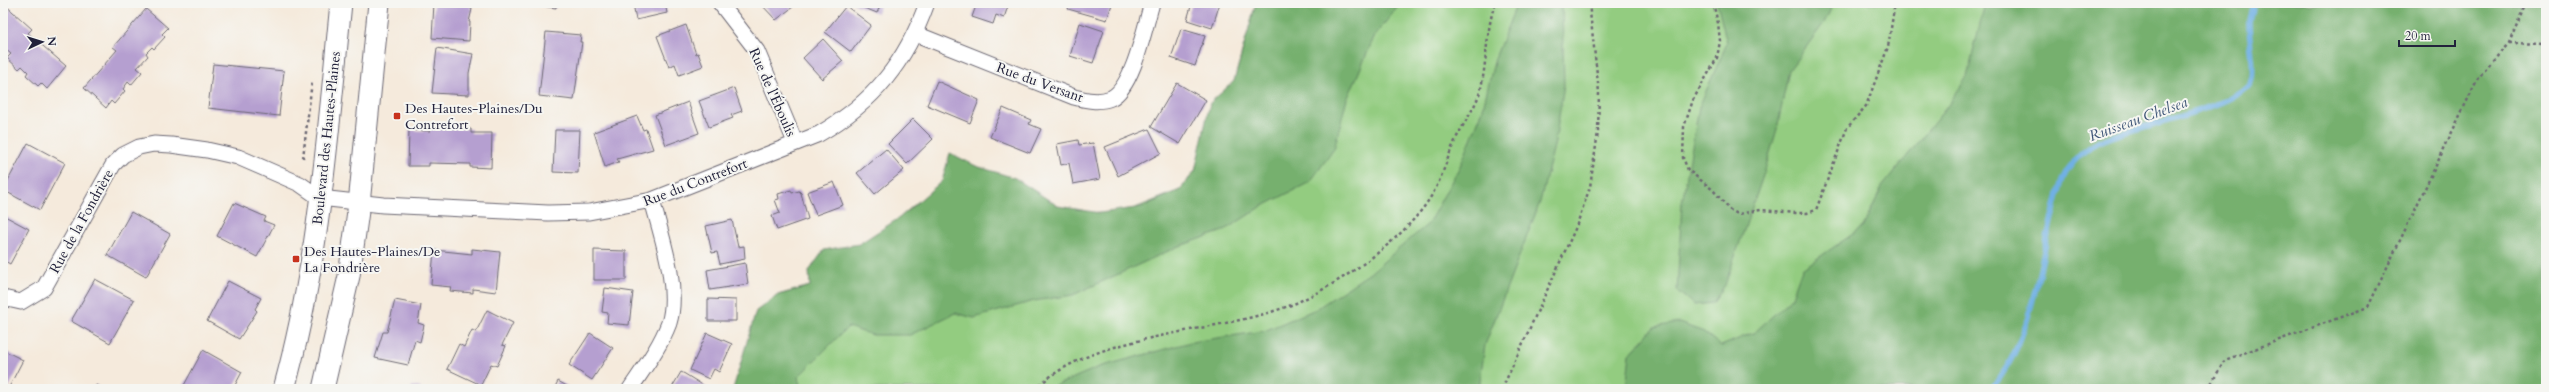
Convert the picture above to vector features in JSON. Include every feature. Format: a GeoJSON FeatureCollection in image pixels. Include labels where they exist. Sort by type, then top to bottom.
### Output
{"type":"FeatureCollection","features":[{"type":"Feature","properties":{"kind":"street","name":"Boulevard des Hautes-Plaines"},"geometry":{"type":"LineString","coordinates":[[284,389],[304,302],[320,198],[341,3]]}},
{"type":"Feature","properties":{"kind":"street"},"geometry":{"type":"LineString","coordinates":[[323,389],[349,276],[379,3]]}},
{"type":"Feature","properties":{"kind":"street","name":"Rue de l'Éboulis"},"geometry":{"type":"LineString","coordinates":[[720,3],[757,51],[795,142]]}},
{"type":"Feature","properties":{"kind":"street","name":"Rue du Contrefort"},"geometry":{"type":"LineString","coordinates":[[320,198],[358,204],[548,213],[589,212],[652,200],[795,142],[819,134],[843,121],[884,83],[901,62],[916,34],[927,3]]}},
{"type":"Feature","properties":{"kind":"street","name":"Rue du Versant"},"geometry":{"type":"LineString","coordinates":[[916,34],[1074,98],[1098,101],[1111,98],[1121,90],[1128,78],[1152,3]]}},
{"type":"Feature","properties":{"kind":"street","name":"Rue de la Fondrière"},"geometry":{"type":"LineString","coordinates":[[3,298],[21,302],[44,288],[113,165],[123,154],[138,147],[154,144],[207,150],[238,158],[300,184],[320,198]]}},
{"type":"Feature","properties":{"kind":"street"},"geometry":{"type":"LineString","coordinates":[[630,389],[661,341],[669,322],[672,303],[671,280],[652,200]]}},
{"type":"Feature","properties":{"kind":"path"},"geometry":{"type":"LineString","coordinates":[[1035,389],[1056,371],[1116,346],[1238,320],[1295,303],[1336,282],[1387,245],[1415,218],[1429,200],[1438,185],[1456,138],[1474,107],[1481,87],[1487,38],[1495,3]]}},
{"type":"Feature","properties":{"kind":"path"},"geometry":{"type":"LineString","coordinates":[[1502,389],[1576,227],[1590,187],[1598,132],[1599,92],[1590,3]]}},
{"type":"Feature","properties":{"kind":"path"},"geometry":{"type":"LineString","coordinates":[[1713,3],[1718,23],[1720,41],[1717,58],[1693,100],[1684,128],[1683,158],[1688,170],[1713,190],[1730,210],[1738,214],[1761,210],[1802,213],[1816,210],[1847,128],[1866,106],[1888,47],[1895,3]]}},
{"type":"Feature","properties":{"kind":"path"},"geometry":{"type":"LineString","coordinates":[[2208,389],[2225,360],[2368,307],[2478,78],[2509,43],[2526,3]]}},
{"type":"Feature","properties":{"kind":"path"},"geometry":{"type":"LineString","coordinates":[[2509,43],[2546,44]]}},
{"type":"Feature","properties":{"kind":"path"},"geometry":{"type":"LineString","coordinates":[[303,158],[312,75]]}},
{"type":"Feature","properties":{"kind":"green space"},"geometry":{"type":"Polygon","coordinates":[[[1256,3],[2253,3],[1991,389],[748,389],[778,295],[1064,215],[1120,214],[1180,190],[1195,171],[1234,81],[1256,3]]]}},
{"type":"Feature","properties":{"kind":"green space"},"geometry":{"type":"Polygon","coordinates":[[[1256,3],[1401,3],[1375,35],[1346,102],[1334,149],[1310,182],[1261,207],[1223,231],[1177,247],[1073,295],[1034,301],[974,318],[955,313],[910,335],[872,335],[848,327],[798,377],[801,389],[733,389],[756,311],[778,295],[810,286],[809,271],[824,250],[859,244],[899,218],[942,181],[950,153],[976,166],[1015,178],[1058,206],[1100,213],[1142,207],[1180,190],[1195,171],[1210,103],[1234,81],[1256,3]]]}},
{"type":"Feature","properties":{"kind":"green space"},"geometry":{"type":"Polygon","coordinates":[[[1517,3],[1562,3],[1564,85],[1555,142],[1540,202],[1485,345],[1479,389],[1048,389],[1099,367],[1191,342],[1264,331],[1316,309],[1370,273],[1428,224],[1460,166],[1482,112],[1495,58],[1517,3]]]}},
{"type":"Feature","properties":{"kind":"green space"},"geometry":{"type":"Polygon","coordinates":[[[1717,3],[1834,3],[1824,23],[1789,70],[1777,129],[1764,173],[1725,285],[1713,303],[1694,305],[1677,291],[1682,203],[1699,107],[1727,43],[1717,3]]]}},
{"type":"Feature","properties":{"kind":"green space"},"geometry":{"type":"Polygon","coordinates":[[[1985,3],[2546,3],[2546,389],[1626,389],[1630,354],[1654,327],[1679,323],[1704,332],[1721,346],[1755,332],[1791,299],[1802,269],[1863,227],[1882,187],[1946,108],[1967,77],[1985,3]]]}},
{"type":"Feature","properties":{"kind":"building"},"geometry":{"type":"Polygon","coordinates":[[[3,3],[32,29],[28,33],[66,66],[47,89],[41,83],[38,86],[26,75],[28,72],[22,66],[19,69],[7,58],[11,54],[3,47],[3,3]]]}},
{"type":"Feature","properties":{"kind":"building"},"geometry":{"type":"Polygon","coordinates":[[[434,3],[473,3],[470,8],[472,9],[469,22],[469,41],[432,38],[434,3]]]}},
{"type":"Feature","properties":{"kind":"building"},"geometry":{"type":"Polygon","coordinates":[[[521,3],[556,3],[556,8],[521,3]]]}},
{"type":"Feature","properties":{"kind":"building"},"geometry":{"type":"Polygon","coordinates":[[[633,3],[665,3],[667,13],[636,20],[633,3]]]}},
{"type":"Feature","properties":{"kind":"building"},"geometry":{"type":"Polygon","coordinates":[[[760,3],[798,3],[776,20],[760,3]]]}},
{"type":"Feature","properties":{"kind":"building"},"geometry":{"type":"Polygon","coordinates":[[[852,3],[881,3],[877,13],[852,3]]]}},
{"type":"Feature","properties":{"kind":"building"},"geometry":{"type":"Polygon","coordinates":[[[977,3],[1009,3],[1004,18],[996,15],[993,24],[972,17],[977,3]]]}},
{"type":"Feature","properties":{"kind":"building"},"geometry":{"type":"Polygon","coordinates":[[[1070,3],[1112,4],[1107,20],[1068,9],[1070,3]]]}},
{"type":"Feature","properties":{"kind":"building"},"geometry":{"type":"Polygon","coordinates":[[[1192,3],[1220,3],[1212,28],[1187,20],[1192,3]]]}},
{"type":"Feature","properties":{"kind":"building"},"geometry":{"type":"Polygon","coordinates":[[[846,6],[871,25],[851,52],[825,32],[846,6]]]}},
{"type":"Feature","properties":{"kind":"building"},"geometry":{"type":"Polygon","coordinates":[[[146,9],[168,28],[162,34],[165,37],[154,49],[152,47],[146,53],[148,56],[137,68],[142,72],[131,85],[128,82],[123,89],[125,91],[114,104],[111,101],[106,108],[84,88],[117,50],[113,47],[146,9]]]}},
{"type":"Feature","properties":{"kind":"building"},"geometry":{"type":"Polygon","coordinates":[[[1080,23],[1104,31],[1093,63],[1070,56],[1080,23]]]}},
{"type":"Feature","properties":{"kind":"building"},"geometry":{"type":"Polygon","coordinates":[[[686,25],[696,54],[698,53],[703,66],[679,75],[675,64],[669,67],[657,36],[686,25]]]}},
{"type":"Feature","properties":{"kind":"building"},"geometry":{"type":"Polygon","coordinates":[[[1181,29],[1205,36],[1195,66],[1171,58],[1181,29]]]}},
{"type":"Feature","properties":{"kind":"building"},"geometry":{"type":"Polygon","coordinates":[[[546,32],[581,35],[580,42],[582,42],[574,100],[539,96],[546,32]]]}},
{"type":"Feature","properties":{"kind":"building"},"geometry":{"type":"Polygon","coordinates":[[[823,39],[843,61],[822,79],[803,58],[823,39]]]}},
{"type":"Feature","properties":{"kind":"building"},"geometry":{"type":"Polygon","coordinates":[[[437,48],[473,54],[469,73],[469,95],[432,93],[437,48]]]}},
{"type":"Feature","properties":{"kind":"building"},"geometry":{"type":"Polygon","coordinates":[[[213,64],[284,71],[279,116],[208,108],[213,64]]]}},
{"type":"Feature","properties":{"kind":"building"},"geometry":{"type":"Polygon","coordinates":[[[937,81],[979,100],[970,123],[927,105],[937,81]]]}},
{"type":"Feature","properties":{"kind":"building"},"geometry":{"type":"Polygon","coordinates":[[[1177,83],[1206,100],[1180,144],[1151,127],[1177,83]]]}},
{"type":"Feature","properties":{"kind":"building"},"geometry":{"type":"Polygon","coordinates":[[[734,88],[742,111],[731,115],[733,118],[709,127],[699,101],[734,88]]]}},
{"type":"Feature","properties":{"kind":"building"},"geometry":{"type":"Polygon","coordinates":[[[688,102],[699,133],[666,145],[655,115],[688,102]]]}},
{"type":"Feature","properties":{"kind":"building"},"geometry":{"type":"Polygon","coordinates":[[[1003,108],[1031,120],[1029,124],[1041,129],[1030,153],[990,137],[1003,108]]]}},
{"type":"Feature","properties":{"kind":"building"},"geometry":{"type":"Polygon","coordinates":[[[637,116],[643,130],[646,129],[653,149],[617,159],[619,162],[605,167],[594,132],[637,116]]]}},
{"type":"Feature","properties":{"kind":"building"},"geometry":{"type":"Polygon","coordinates":[[[913,119],[933,139],[907,164],[888,144],[913,119]]]}},
{"type":"Feature","properties":{"kind":"building"},"geometry":{"type":"Polygon","coordinates":[[[430,128],[471,129],[471,133],[492,133],[491,168],[470,167],[470,164],[429,163],[429,166],[408,166],[409,130],[430,131],[430,128]]]}},
{"type":"Feature","properties":{"kind":"building"},"geometry":{"type":"Polygon","coordinates":[[[1149,129],[1161,153],[1118,176],[1105,147],[1149,129]]]}},
{"type":"Feature","properties":{"kind":"building"},"geometry":{"type":"Polygon","coordinates":[[[555,130],[580,130],[578,173],[553,172],[555,130]]]}},
{"type":"Feature","properties":{"kind":"building"},"geometry":{"type":"Polygon","coordinates":[[[1078,140],[1079,145],[1093,143],[1100,179],[1073,184],[1069,163],[1061,165],[1057,144],[1078,140]]]}},
{"type":"Feature","properties":{"kind":"building"},"geometry":{"type":"Polygon","coordinates":[[[28,143],[65,163],[40,210],[3,190],[28,143]]]}},
{"type":"Feature","properties":{"kind":"building"},"geometry":{"type":"Polygon","coordinates":[[[886,149],[904,170],[875,194],[857,173],[886,149]]]}},
{"type":"Feature","properties":{"kind":"building"},"geometry":{"type":"Polygon","coordinates":[[[834,182],[843,205],[816,215],[807,192],[834,182]]]}},
{"type":"Feature","properties":{"kind":"building"},"geometry":{"type":"Polygon","coordinates":[[[791,190],[792,193],[799,191],[801,193],[808,219],[777,230],[772,216],[780,213],[775,200],[779,199],[778,194],[791,190]]]}},
{"type":"Feature","properties":{"kind":"building"},"geometry":{"type":"Polygon","coordinates":[[[234,203],[266,217],[264,221],[274,225],[257,257],[217,236],[234,203]]]}},
{"type":"Feature","properties":{"kind":"building"},"geometry":{"type":"Polygon","coordinates":[[[131,212],[170,234],[146,277],[107,255],[131,212]]]}},
{"type":"Feature","properties":{"kind":"building"},"geometry":{"type":"Polygon","coordinates":[[[3,215],[29,229],[10,264],[3,260],[3,215]]]}},
{"type":"Feature","properties":{"kind":"building"},"geometry":{"type":"Polygon","coordinates":[[[732,220],[738,247],[744,246],[745,259],[720,264],[717,252],[712,253],[706,226],[732,220]]]}},
{"type":"Feature","properties":{"kind":"building"},"geometry":{"type":"Polygon","coordinates":[[[472,249],[500,252],[496,292],[473,289],[473,293],[450,291],[451,287],[431,285],[434,250],[472,254],[472,249]]]}},
{"type":"Feature","properties":{"kind":"building"},"geometry":{"type":"Polygon","coordinates":[[[594,250],[626,251],[626,280],[594,280],[594,250]]]}},
{"type":"Feature","properties":{"kind":"building"},"geometry":{"type":"Polygon","coordinates":[[[745,263],[748,284],[710,290],[707,270],[745,263]]]}},
{"type":"Feature","properties":{"kind":"building"},"geometry":{"type":"Polygon","coordinates":[[[95,279],[134,300],[110,343],[71,321],[95,279]]]}},
{"type":"Feature","properties":{"kind":"building"},"geometry":{"type":"Polygon","coordinates":[[[228,281],[261,298],[255,309],[257,311],[239,339],[207,321],[228,281]]]}},
{"type":"Feature","properties":{"kind":"building"},"geometry":{"type":"Polygon","coordinates":[[[605,288],[633,292],[629,325],[607,323],[608,313],[602,312],[605,288]]]}},
{"type":"Feature","properties":{"kind":"building"},"geometry":{"type":"Polygon","coordinates":[[[708,299],[736,300],[736,321],[708,321],[708,299]]]}},
{"type":"Feature","properties":{"kind":"building"},"geometry":{"type":"Polygon","coordinates":[[[395,300],[421,305],[418,323],[424,325],[420,342],[415,340],[408,365],[375,358],[383,332],[387,332],[395,300]]]}},
{"type":"Feature","properties":{"kind":"building"},"geometry":{"type":"Polygon","coordinates":[[[487,310],[513,323],[502,345],[506,346],[497,366],[491,364],[481,385],[447,369],[459,344],[464,347],[472,330],[476,332],[487,310]]]}},
{"type":"Feature","properties":{"kind":"building"},"geometry":{"type":"Polygon","coordinates":[[[590,333],[613,348],[592,380],[569,365],[590,333]]]}},
{"type":"Feature","properties":{"kind":"building"},"geometry":{"type":"Polygon","coordinates":[[[707,333],[732,344],[719,372],[714,369],[709,379],[690,370],[707,333]]]}},
{"type":"Feature","properties":{"kind":"building"},"geometry":{"type":"Polygon","coordinates":[[[3,350],[23,360],[8,389],[3,389],[3,350]]]}},
{"type":"Feature","properties":{"kind":"building"},"geometry":{"type":"Polygon","coordinates":[[[203,350],[242,372],[233,389],[182,389],[203,350]]]}},
{"type":"Feature","properties":{"kind":"building"},"geometry":{"type":"Polygon","coordinates":[[[681,372],[685,374],[709,389],[671,389],[681,372]]]}},
{"type":"Feature","properties":{"kind":"building"},"geometry":{"type":"Polygon","coordinates":[[[558,381],[572,389],[554,389],[558,381]]]}},
{"type":"Feature","properties":{"kind":"building"},"geometry":{"type":"Polygon","coordinates":[[[96,385],[104,389],[94,389],[96,385]]]}},
{"type":"Feature","properties":{"kind":"building"},"geometry":{"type":"Polygon","coordinates":[[[412,386],[421,388],[421,389],[411,389],[412,386]]]}},
{"type":"Feature","properties":{"kind":"waterway","name":"Ruisseau Chelsea"},"geometry":{"type":"LineString","coordinates":[[1991,389],[2005,370],[2016,350],[2024,328],[2031,306],[2059,190],[2063,178],[2069,168],[2087,149],[2105,140],[2225,101],[2242,91],[2251,81],[2253,69],[2249,21],[2253,3]]}},
{"type":"Feature","properties":{"kind":"place","name":"Des Hautes-Plaines/Du Contrefort"},"geometry":{"type":"Point","coordinates":[397,116]}},
{"type":"Feature","properties":{"kind":"place","name":"Des Hautes-Plaines/De La Fondrière"},"geometry":{"type":"Point","coordinates":[296,259]}}]}
